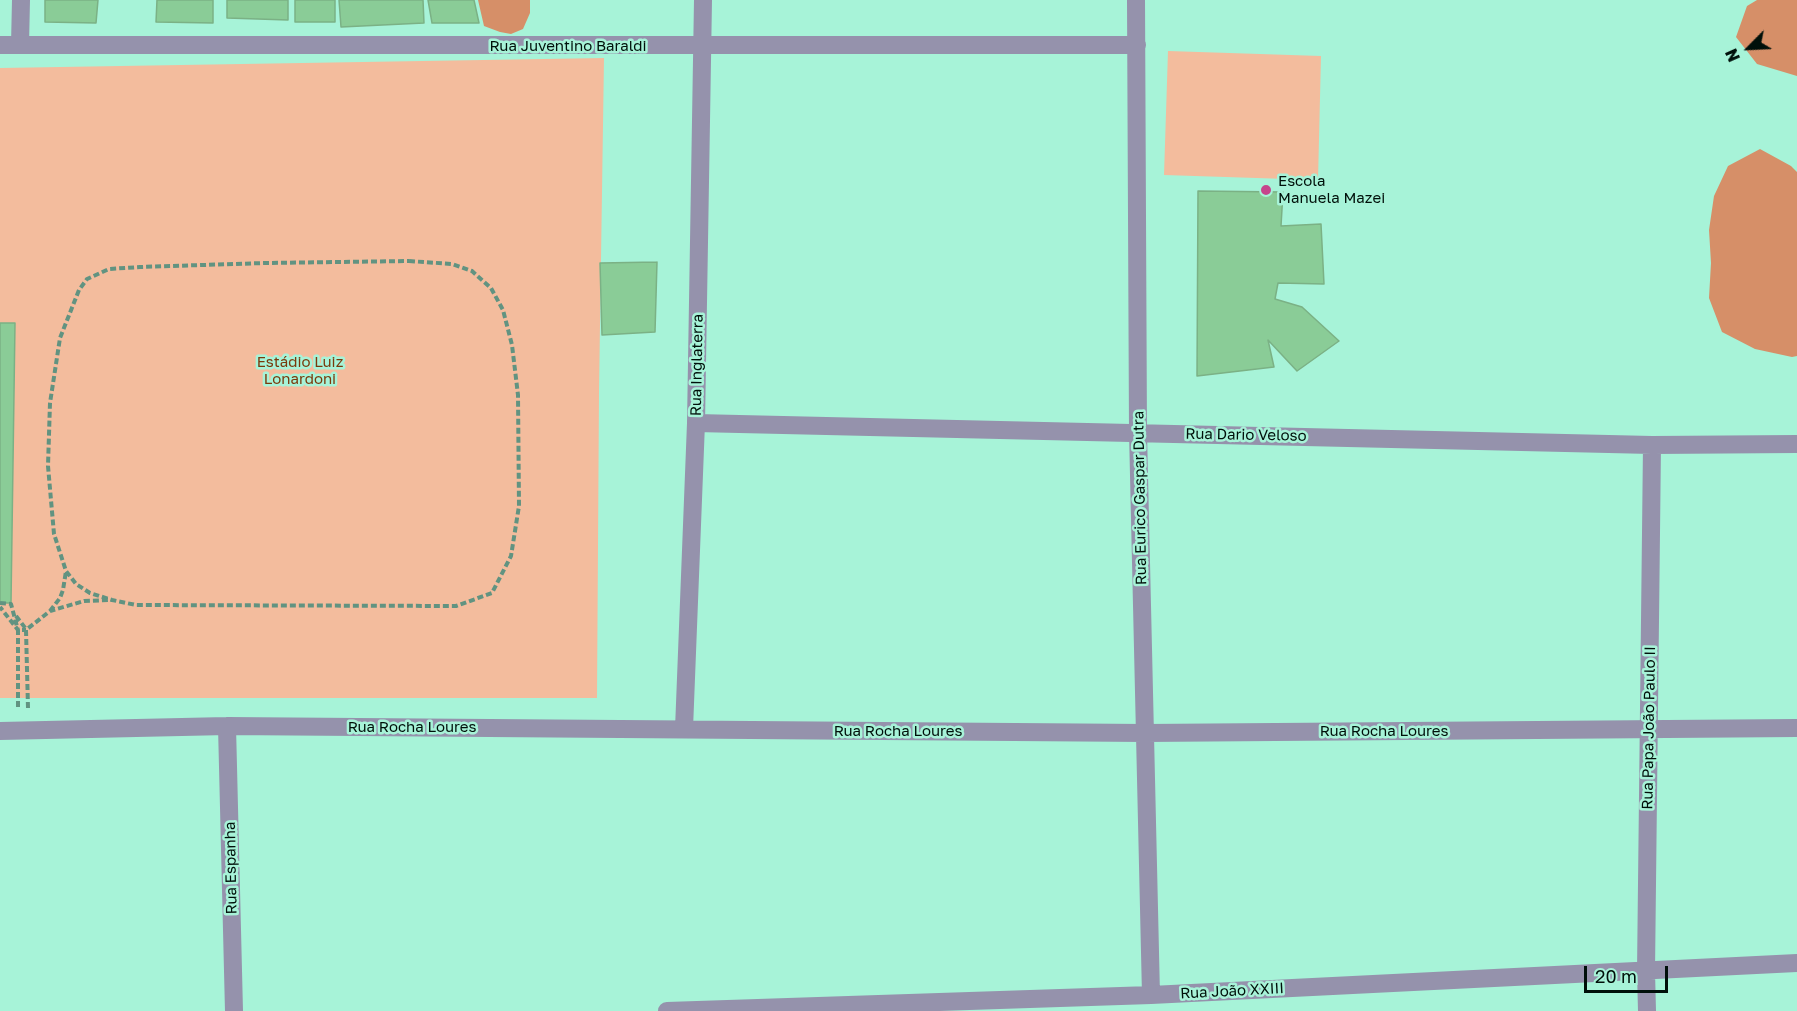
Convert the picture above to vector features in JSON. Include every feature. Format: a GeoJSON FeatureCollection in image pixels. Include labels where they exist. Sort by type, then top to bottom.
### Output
{"type":"FeatureCollection","features":[{"type":"Feature","properties":{"kind":"street"},"geometry":{"type":"LineString","coordinates":[[20,45],[21,0]]}},
{"type":"Feature","properties":{"kind":"street","name":"Rua Inglaterra"},"geometry":{"type":"LineString","coordinates":[[684,729],[696,423],[703,0]]}},
{"type":"Feature","properties":{"kind":"street","name":"Rua Eurico Gaspar Dutra"},"geometry":{"type":"LineString","coordinates":[[1136,0],[1138,432],[1151,995]]}},
{"type":"Feature","properties":{"kind":"street","name":"Rua Juventino Baraldi"},"geometry":{"type":"LineString","coordinates":[[0,45],[1137,45]]}},
{"type":"Feature","properties":{"kind":"street","name":"Rua Dario Veloso"},"geometry":{"type":"LineString","coordinates":[[696,423],[1652,445],[1797,444]]}},
{"type":"Feature","properties":{"kind":"street","name":"Rua Papa João Paulo II"},"geometry":{"type":"LineString","coordinates":[[1647,1011],[1652,445]]}},
{"type":"Feature","properties":{"kind":"street","name":"Rua Rocha Loures"},"geometry":{"type":"LineString","coordinates":[[15,730],[227,726],[1145,733],[1797,728]]}},
{"type":"Feature","properties":{"kind":"street","name":"Rua Espanha"},"geometry":{"type":"LineString","coordinates":[[227,726],[234,1011]]}},
{"type":"Feature","properties":{"kind":"street","name":"Rua João XXIII"},"geometry":{"type":"LineString","coordinates":[[667,1011],[1151,995],[1797,963]]}},
{"type":"Feature","properties":{"kind":"path"},"geometry":{"type":"LineString","coordinates":[[409,261],[452,264],[462,267],[472,271],[491,288],[503,309],[512,345],[518,395],[519,506],[511,556],[492,593],[456,606],[136,605],[90,593],[76,584],[66,571],[54,534],[48,466],[50,403],[60,338],[79,290],[87,279],[109,269],[265,262],[409,261]]}},
{"type":"Feature","properties":{"kind":"path"},"geometry":{"type":"LineString","coordinates":[[18,630],[27,630],[50,611],[60,598],[66,571]]}},
{"type":"Feature","properties":{"kind":"path"},"geometry":{"type":"LineString","coordinates":[[50,611],[84,601],[112,600]]}},
{"type":"Feature","properties":{"kind":"path"},"geometry":{"type":"LineString","coordinates":[[0,605],[11,604],[18,630],[15,730]]}},
{"type":"Feature","properties":{"kind":"path"},"geometry":{"type":"LineString","coordinates":[[0,605],[18,630]]}},
{"type":"Feature","properties":{"kind":"path"},"geometry":{"type":"LineString","coordinates":[[14,615],[27,630],[15,730]]}},
{"type":"Feature","properties":{"kind":"green space"},"geometry":{"type":"Polygon","coordinates":[[[1168,51],[1321,56],[1318,180],[1164,175],[1168,51]]]}},
{"type":"Feature","properties":{"kind":"green space","name":"Estádio Luiz Lonardoni"},"geometry":{"type":"Polygon","coordinates":[[[604,58],[597,698],[0,698],[0,68],[604,58]]]}},
{"type":"Feature","properties":{"kind":"shaded area"},"geometry":{"type":"Polygon","coordinates":[[[478,0],[530,0],[530,13],[523,29],[511,34],[500,32],[484,26],[478,0]]]}},
{"type":"Feature","properties":{"kind":"shaded area"},"geometry":{"type":"Polygon","coordinates":[[[1757,0],[1797,0],[1797,76],[1757,64],[1736,37],[1747,6],[1757,0]]]}},
{"type":"Feature","properties":{"kind":"shaded area"},"geometry":{"type":"Polygon","coordinates":[[[1760,149],[1791,166],[1797,172],[1797,356],[1792,357],[1755,349],[1722,332],[1709,298],[1711,263],[1709,230],[1714,196],[1728,166],[1760,149]]]}},
{"type":"Feature","properties":{"kind":"building"},"geometry":{"type":"Polygon","coordinates":[[[45,0],[98,0],[96,23],[45,22],[45,0]]]}},
{"type":"Feature","properties":{"kind":"building"},"geometry":{"type":"Polygon","coordinates":[[[157,0],[213,0],[213,23],[156,22],[157,0]]]}},
{"type":"Feature","properties":{"kind":"building"},"geometry":{"type":"Polygon","coordinates":[[[227,0],[288,0],[288,20],[227,18],[227,0]]]}},
{"type":"Feature","properties":{"kind":"building"},"geometry":{"type":"Polygon","coordinates":[[[295,0],[335,0],[335,22],[295,22],[295,0]]]}},
{"type":"Feature","properties":{"kind":"building"},"geometry":{"type":"Polygon","coordinates":[[[339,0],[423,0],[424,23],[341,27],[339,0]]]}},
{"type":"Feature","properties":{"kind":"building"},"geometry":{"type":"Polygon","coordinates":[[[428,0],[474,0],[479,23],[432,23],[428,0]]]}},
{"type":"Feature","properties":{"kind":"building"},"geometry":{"type":"Polygon","coordinates":[[[1198,191],[1283,192],[1281,226],[1321,224],[1324,284],[1278,283],[1275,299],[1302,307],[1339,341],[1297,371],[1268,340],[1274,367],[1197,376],[1198,191]]]}},
{"type":"Feature","properties":{"kind":"building"},"geometry":{"type":"Polygon","coordinates":[[[657,262],[655,332],[602,335],[600,263],[657,262]]]}},
{"type":"Feature","properties":{"kind":"building"},"geometry":{"type":"Polygon","coordinates":[[[0,323],[15,323],[11,603],[0,603],[0,323]]]}},
{"type":"Feature","properties":{"kind":"place","name":"Escola Manuela Mazei"},"geometry":{"type":"Point","coordinates":[1266,190]}}]}
